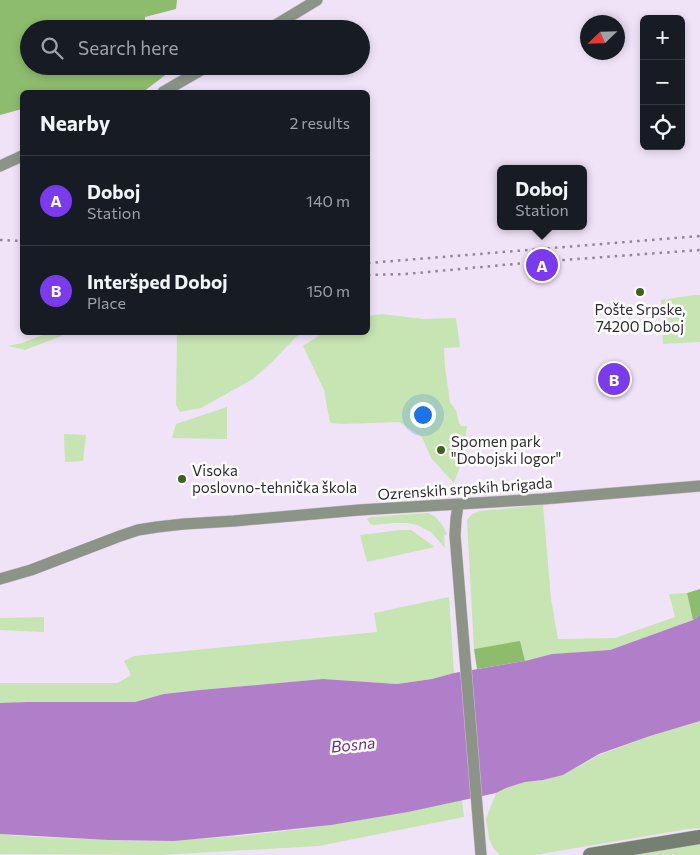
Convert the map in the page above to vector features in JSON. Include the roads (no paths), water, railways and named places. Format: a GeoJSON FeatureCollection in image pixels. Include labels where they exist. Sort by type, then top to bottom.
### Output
{"type":"FeatureCollection","features":[{"type":"Feature","properties":{"kind":"main road"},"geometry":{"type":"LineString","coordinates":[[284,20],[317,0]]}},
{"type":"Feature","properties":{"kind":"main road"},"geometry":{"type":"LineString","coordinates":[[166,90],[192,75]]}},
{"type":"Feature","properties":{"kind":"main road"},"geometry":{"type":"LineString","coordinates":[[0,166],[20,157]]}},
{"type":"Feature","properties":{"kind":"main road","name":"Ozrenskih srpskih brigada"},"geometry":{"type":"LineString","coordinates":[[0,579],[48,564],[120,536],[148,528],[359,510],[700,486]]}},
{"type":"Feature","properties":{"kind":"main road"},"geometry":{"type":"LineString","coordinates":[[458,504],[455,535],[480,855]]}},
{"type":"Feature","properties":{"kind":"main road"},"geometry":{"type":"LineString","coordinates":[[590,855],[700,837]]}},
{"type":"Feature","properties":{"kind":"water","name":"Bosna"},"geometry":{"type":"Polygon","coordinates":[[[700,615],[700,721],[599,754],[563,775],[525,782],[496,793],[408,812],[331,825],[228,836],[174,841],[108,840],[0,834],[0,703],[135,702],[164,694],[323,679],[397,684],[525,661],[552,654],[610,650],[693,620],[700,615]]]}},
{"type":"Feature","properties":{"kind":"railway"},"geometry":{"type":"LineString","coordinates":[[370,263],[700,236]]}},
{"type":"Feature","properties":{"kind":"railway"},"geometry":{"type":"LineString","coordinates":[[0,240],[20,241]]}},
{"type":"Feature","properties":{"kind":"railway"},"geometry":{"type":"LineString","coordinates":[[370,275],[406,274],[700,250]]}},
{"type":"Feature","properties":{"kind":"place","name":"Doboj"},"geometry":{"type":"Point","coordinates":[542,265]}},
{"type":"Feature","properties":{"kind":"place","name":"Pošte Srpske, 74200 Doboj"},"geometry":{"type":"Point","coordinates":[640,292]}},
{"type":"Feature","properties":{"kind":"place","name":"Interšped Doboj"},"geometry":{"type":"Point","coordinates":[614,379]}},
{"type":"Feature","properties":{"kind":"place","name":"Spomen park \"Dobojski logor\""},"geometry":{"type":"Point","coordinates":[441,450]}},
{"type":"Feature","properties":{"kind":"place","name":"Visoka poslovno-tehnička škola"},"geometry":{"type":"Point","coordinates":[182,479]}}]}
